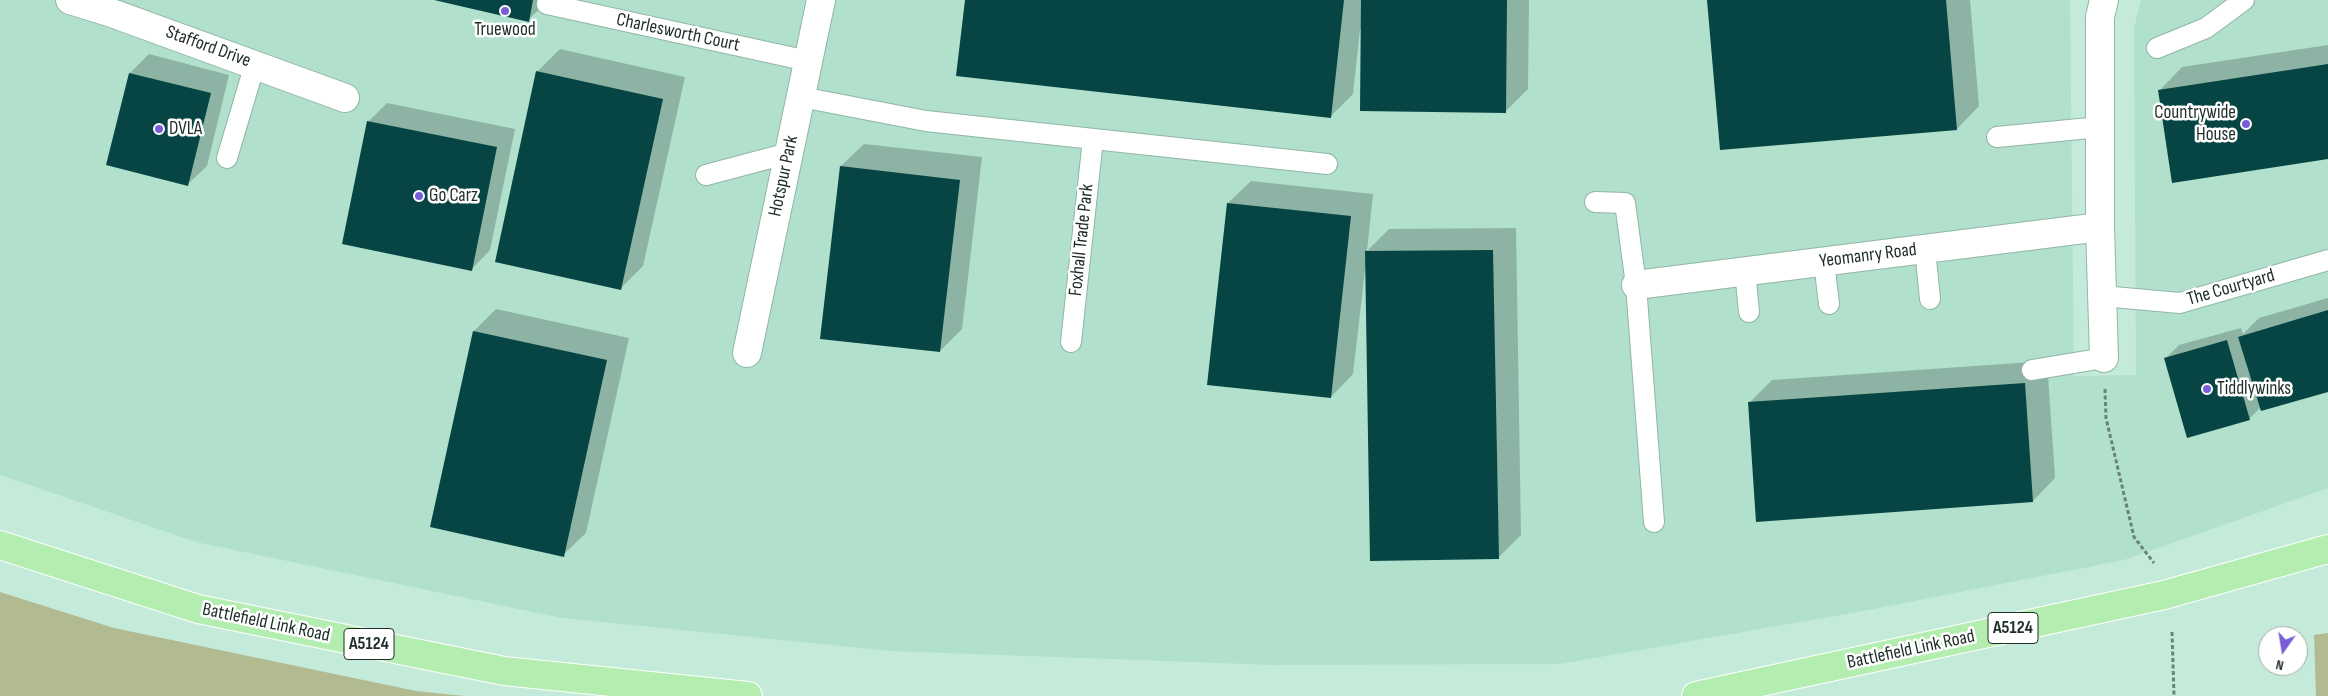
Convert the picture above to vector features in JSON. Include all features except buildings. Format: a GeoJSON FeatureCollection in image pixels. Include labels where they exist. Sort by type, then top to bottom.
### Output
{"type":"FeatureCollection","features":[{"type":"Feature","properties":{"kind":"main road","name":"Battlefield Link Road"},"geometry":{"type":"LineString","coordinates":[[0,545],[198,609],[504,671],[748,696]]}},
{"type":"Feature","properties":{"kind":"main road","name":"Battlefield Link Road"},"geometry":{"type":"LineString","coordinates":[[1696,696],[2164,595],[2328,548]]}},
{"type":"Feature","properties":{"kind":"street","name":"Stafford Drive"},"geometry":{"type":"LineString","coordinates":[[70,0],[255,64],[345,98]]}},
{"type":"Feature","properties":{"kind":"street","name":"Hotspur Park"},"geometry":{"type":"LineString","coordinates":[[747,353],[821,0]]}},
{"type":"Feature","properties":{"kind":"street"},"geometry":{"type":"LineString","coordinates":[[2100,6],[2100,227],[2104,358]]}},
{"type":"Feature","properties":{"kind":"street","name":"Yeomanry Road"},"geometry":{"type":"LineString","coordinates":[[1636,285],[2100,227]]}},
{"type":"Feature","properties":{"kind":"lane"},"geometry":{"type":"LineString","coordinates":[[2156,48],[2206,28],[2244,0]]}},
{"type":"Feature","properties":{"kind":"lane","name":"Charlesworth Court"},"geometry":{"type":"LineString","coordinates":[[547,4],[808,61]]}},
{"type":"Feature","properties":{"kind":"lane"},"geometry":{"type":"LineString","coordinates":[[227,158],[255,64]]}},
{"type":"Feature","properties":{"kind":"lane"},"geometry":{"type":"LineString","coordinates":[[801,97],[926,121],[1327,164]]}},
{"type":"Feature","properties":{"kind":"lane"},"geometry":{"type":"LineString","coordinates":[[1997,137],[2100,126]]}},
{"type":"Feature","properties":{"kind":"lane","name":"Foxhall Trade Park"},"geometry":{"type":"LineString","coordinates":[[1071,342],[1093,139]]}},
{"type":"Feature","properties":{"kind":"lane"},"geometry":{"type":"LineString","coordinates":[[706,174],[789,153]]}},
{"type":"Feature","properties":{"kind":"lane"},"geometry":{"type":"LineString","coordinates":[[1595,202],[1625,203],[1636,285],[1654,522]]}},
{"type":"Feature","properties":{"kind":"lane"},"geometry":{"type":"LineString","coordinates":[[1925,249],[1930,299]]}},
{"type":"Feature","properties":{"kind":"lane","name":"The Courtyard"},"geometry":{"type":"LineString","coordinates":[[2102,296],[2180,303],[2328,260]]}},
{"type":"Feature","properties":{"kind":"lane"},"geometry":{"type":"LineString","coordinates":[[1824,262],[1829,304]]}},
{"type":"Feature","properties":{"kind":"lane"},"geometry":{"type":"LineString","coordinates":[[1745,271],[1749,312]]}},
{"type":"Feature","properties":{"kind":"lane"},"geometry":{"type":"LineString","coordinates":[[2032,370],[2104,358]]}},
{"type":"Feature","properties":{"kind":"path"},"geometry":{"type":"LineString","coordinates":[[2104,358],[2106,418],[2134,537],[2156,565]]}},
{"type":"Feature","properties":{"kind":"path"},"geometry":{"type":"LineString","coordinates":[[2172,632],[2174,696]]}},
{"type":"Feature","properties":{"kind":"shaded area"},"geometry":{"type":"Polygon","coordinates":[[[0,0],[2070,0],[2074,376],[2136,375],[2134,28],[2141,0],[2328,0],[2328,488],[2124,560],[1863,611],[1560,664],[1274,665],[891,651],[562,618],[196,542],[0,475],[0,0]]]}},
{"type":"Feature","properties":{"kind":"shaded area"},"geometry":{"type":"Polygon","coordinates":[[[0,592],[114,628],[416,691],[464,696],[0,696],[0,592]]]}},
{"type":"Feature","properties":{"kind":"shaded area"},"geometry":{"type":"Polygon","coordinates":[[[2328,633],[2328,696],[2316,696],[2314,635],[2328,633]]]}},
{"type":"Feature","properties":{"kind":"place","name":"Truewood"},"geometry":{"type":"Point","coordinates":[505,11]}},
{"type":"Feature","properties":{"kind":"place","name":"Countrywide House"},"geometry":{"type":"Point","coordinates":[2246,124]}},
{"type":"Feature","properties":{"kind":"place","name":"DVLA"},"geometry":{"type":"Point","coordinates":[159,129]}},
{"type":"Feature","properties":{"kind":"place","name":"Go Carz"},"geometry":{"type":"Point","coordinates":[419,196]}},
{"type":"Feature","properties":{"kind":"place","name":"Tiddlywinks"},"geometry":{"type":"Point","coordinates":[2207,389]}}]}
